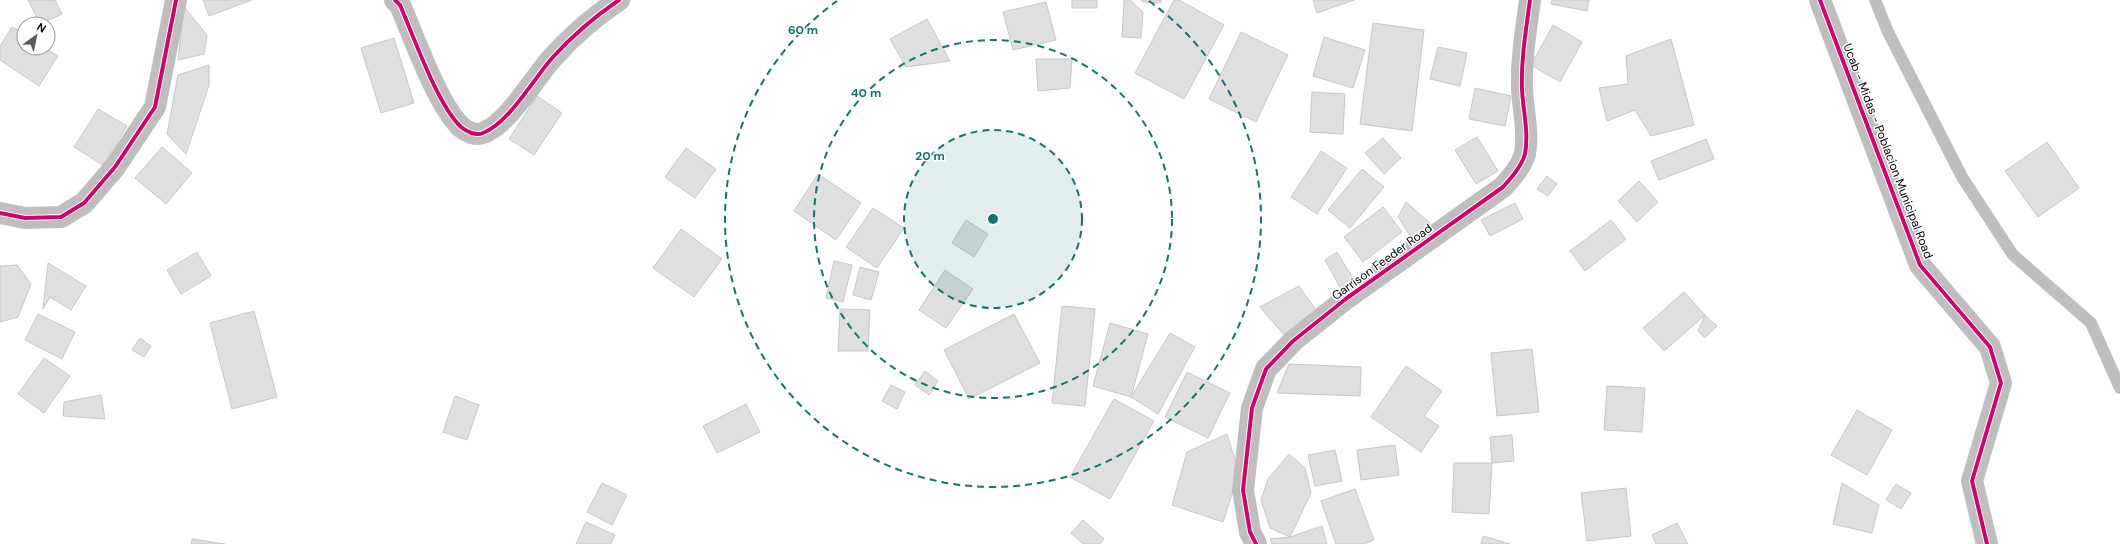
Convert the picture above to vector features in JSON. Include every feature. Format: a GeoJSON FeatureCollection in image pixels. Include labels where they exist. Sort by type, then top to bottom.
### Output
{"type":"FeatureCollection","features":[{"type":"Feature","properties":{"kind":"street"},"geometry":{"type":"LineString","coordinates":[[0,213],[25,218],[61,217],[84,203],[115,167],[155,107],[176,0]]}},
{"type":"Feature","properties":{"kind":"street"},"geometry":{"type":"LineString","coordinates":[[395,0],[400,5],[444,105],[461,127],[471,133],[483,133],[497,124],[512,108],[552,58],[590,20],[619,0]]}},
{"type":"Feature","properties":{"kind":"street","name":"Garrison Feeder Road"},"geometry":{"type":"LineString","coordinates":[[1256,544],[1250,532],[1243,490],[1252,408],[1266,369],[1292,341],[1347,298],[1503,187],[1518,171],[1525,154],[1526,138],[1522,89],[1522,61],[1530,0]]}},
{"type":"Feature","properties":{"kind":"street","name":"Ucab - Midas - Poblacion Municipal Road"},"geometry":{"type":"LineString","coordinates":[[1820,0],[1920,265],[1990,347],[2001,383],[1972,481],[1987,544]]}},
{"type":"Feature","properties":{"kind":"lane"},"geometry":{"type":"LineString","coordinates":[[1875,0],[1888,32],[1962,177],[2013,255],[2091,323],[2120,388]]}},
{"type":"Feature","properties":{"kind":"building"},"geometry":{"type":"Polygon","coordinates":[[[28,0],[55,0],[62,14],[56,17],[36,16],[28,0]]]}},
{"type":"Feature","properties":{"kind":"building"},"geometry":{"type":"Polygon","coordinates":[[[203,0],[252,0],[209,16],[203,0]]]}},
{"type":"Feature","properties":{"kind":"building"},"geometry":{"type":"Polygon","coordinates":[[[1072,0],[1097,0],[1097,8],[1072,8],[1072,0]]]}},
{"type":"Feature","properties":{"kind":"building"},"geometry":{"type":"Polygon","coordinates":[[[1124,0],[1130,0],[1143,12],[1141,38],[1122,37],[1124,0]]]}},
{"type":"Feature","properties":{"kind":"building"},"geometry":{"type":"Polygon","coordinates":[[[1142,0],[1161,0],[1161,3],[1142,2],[1142,0]]]}},
{"type":"Feature","properties":{"kind":"building"},"geometry":{"type":"Polygon","coordinates":[[[1174,0],[1179,0],[1224,25],[1184,99],[1135,73],[1174,0]]]}},
{"type":"Feature","properties":{"kind":"building"},"geometry":{"type":"Polygon","coordinates":[[[1313,0],[1354,0],[1317,13],[1313,0]]]}},
{"type":"Feature","properties":{"kind":"building"},"geometry":{"type":"Polygon","coordinates":[[[1552,0],[1589,0],[1587,11],[1551,4],[1552,0]]]}},
{"type":"Feature","properties":{"kind":"building"},"geometry":{"type":"Polygon","coordinates":[[[1046,2],[1056,40],[1013,50],[1003,12],[1046,2]]]}},
{"type":"Feature","properties":{"kind":"building"},"geometry":{"type":"Polygon","coordinates":[[[184,7],[207,35],[204,54],[178,60],[184,7]]]}},
{"type":"Feature","properties":{"kind":"building"},"geometry":{"type":"Polygon","coordinates":[[[927,19],[950,61],[906,67],[890,39],[927,19]]]}},
{"type":"Feature","properties":{"kind":"building"},"geometry":{"type":"Polygon","coordinates":[[[1373,23],[1424,30],[1412,131],[1360,124],[1373,23]]]}},
{"type":"Feature","properties":{"kind":"building"},"geometry":{"type":"Polygon","coordinates":[[[1553,25],[1582,42],[1560,82],[1531,65],[1553,25]]]}},
{"type":"Feature","properties":{"kind":"building"},"geometry":{"type":"Polygon","coordinates":[[[12,27],[16,29],[16,56],[56,56],[56,55],[58,56],[39,86],[0,60],[0,46],[12,27]]]}},
{"type":"Feature","properties":{"kind":"building"},"geometry":{"type":"Polygon","coordinates":[[[1241,32],[1288,55],[1256,122],[1209,99],[1241,32]]]}},
{"type":"Feature","properties":{"kind":"building"},"geometry":{"type":"Polygon","coordinates":[[[1324,37],[1365,50],[1353,88],[1313,76],[1324,37]]]}},
{"type":"Feature","properties":{"kind":"building"},"geometry":{"type":"Polygon","coordinates":[[[394,38],[414,103],[381,113],[361,48],[394,38]]]}},
{"type":"Feature","properties":{"kind":"building"},"geometry":{"type":"Polygon","coordinates":[[[1671,39],[1694,125],[1651,136],[1635,110],[1607,121],[1599,88],[1628,84],[1626,56],[1671,39]]]}},
{"type":"Feature","properties":{"kind":"building"},"geometry":{"type":"Polygon","coordinates":[[[1438,47],[1467,53],[1460,86],[1430,79],[1438,47]]]}},
{"type":"Feature","properties":{"kind":"building"},"geometry":{"type":"Polygon","coordinates":[[[1036,59],[1072,59],[1070,88],[1038,91],[1036,59]]]}},
{"type":"Feature","properties":{"kind":"building"},"geometry":{"type":"Polygon","coordinates":[[[209,65],[209,85],[186,154],[167,134],[178,75],[209,65]]]}},
{"type":"Feature","properties":{"kind":"building"},"geometry":{"type":"Polygon","coordinates":[[[1475,88],[1511,96],[1505,126],[1469,119],[1475,88]]]}},
{"type":"Feature","properties":{"kind":"building"},"geometry":{"type":"Polygon","coordinates":[[[1312,92],[1345,94],[1343,134],[1310,132],[1312,92]]]}},
{"type":"Feature","properties":{"kind":"building"},"geometry":{"type":"Polygon","coordinates":[[[537,96],[562,113],[534,155],[509,139],[537,96]]]}},
{"type":"Feature","properties":{"kind":"building"},"geometry":{"type":"Polygon","coordinates":[[[98,109],[127,126],[103,165],[74,147],[98,109]]]}},
{"type":"Feature","properties":{"kind":"building"},"geometry":{"type":"Polygon","coordinates":[[[1477,137],[1498,171],[1476,184],[1455,150],[1477,137]]]}},
{"type":"Feature","properties":{"kind":"building"},"geometry":{"type":"Polygon","coordinates":[[[1383,138],[1401,158],[1384,174],[1365,153],[1383,138]]]}},
{"type":"Feature","properties":{"kind":"building"},"geometry":{"type":"Polygon","coordinates":[[[1706,139],[1714,159],[1659,180],[1651,161],[1706,139]]]}},
{"type":"Feature","properties":{"kind":"building"},"geometry":{"type":"Polygon","coordinates":[[[2047,142],[2079,188],[2038,217],[2005,171],[2047,142]]]}},
{"type":"Feature","properties":{"kind":"building"},"geometry":{"type":"Polygon","coordinates":[[[162,147],[192,173],[166,204],[135,178],[162,147]]]}},
{"type":"Feature","properties":{"kind":"building"},"geometry":{"type":"Polygon","coordinates":[[[686,148],[716,169],[695,198],[665,177],[686,148]]]}},
{"type":"Feature","properties":{"kind":"building"},"geometry":{"type":"Polygon","coordinates":[[[1321,151],[1347,168],[1317,214],[1291,197],[1321,151]]]}},
{"type":"Feature","properties":{"kind":"building"},"geometry":{"type":"Polygon","coordinates":[[[1362,169],[1384,187],[1350,228],[1328,210],[1362,169]]]}},
{"type":"Feature","properties":{"kind":"building"},"geometry":{"type":"Polygon","coordinates":[[[818,174],[861,203],[836,240],[794,211],[818,174]]]}},
{"type":"Feature","properties":{"kind":"building"},"geometry":{"type":"Polygon","coordinates":[[[1547,176],[1557,184],[1548,196],[1537,189],[1547,176]]]}},
{"type":"Feature","properties":{"kind":"building"},"geometry":{"type":"Polygon","coordinates":[[[1639,181],[1658,202],[1637,222],[1618,201],[1639,181]]]}},
{"type":"Feature","properties":{"kind":"building"},"geometry":{"type":"Polygon","coordinates":[[[1406,202],[1430,223],[1414,242],[1398,217],[1406,202]]]}},
{"type":"Feature","properties":{"kind":"building"},"geometry":{"type":"Polygon","coordinates":[[[1515,203],[1523,219],[1490,236],[1481,220],[1515,203]]]}},
{"type":"Feature","properties":{"kind":"building"},"geometry":{"type":"Polygon","coordinates":[[[1383,207],[1402,232],[1363,262],[1344,237],[1383,207]]]}},
{"type":"Feature","properties":{"kind":"building"},"geometry":{"type":"Polygon","coordinates":[[[873,208],[904,228],[877,268],[846,247],[873,208]]]}},
{"type":"Feature","properties":{"kind":"building"},"geometry":{"type":"Polygon","coordinates":[[[966,220],[988,234],[974,257],[952,243],[966,220]]]}},
{"type":"Feature","properties":{"kind":"building"},"geometry":{"type":"Polygon","coordinates":[[[1611,220],[1626,239],[1585,271],[1570,251],[1611,220]]]}},
{"type":"Feature","properties":{"kind":"building"},"geometry":{"type":"Polygon","coordinates":[[[681,229],[722,259],[694,297],[653,268],[681,229]]]}},
{"type":"Feature","properties":{"kind":"building"},"geometry":{"type":"Polygon","coordinates":[[[197,252],[211,276],[181,294],[167,270],[197,252]]]}},
{"type":"Feature","properties":{"kind":"building"},"geometry":{"type":"Polygon","coordinates":[[[1337,252],[1357,285],[1343,293],[1325,260],[1337,252]]]}},
{"type":"Feature","properties":{"kind":"building"},"geometry":{"type":"Polygon","coordinates":[[[834,261],[852,265],[843,302],[826,298],[834,261]]]}},
{"type":"Feature","properties":{"kind":"building"},"geometry":{"type":"Polygon","coordinates":[[[48,263],[86,286],[71,310],[50,297],[43,309],[48,263]]]}},
{"type":"Feature","properties":{"kind":"building"},"geometry":{"type":"Polygon","coordinates":[[[17,265],[31,284],[18,317],[0,322],[0,266],[17,265]]]}},
{"type":"Feature","properties":{"kind":"building"},"geometry":{"type":"Polygon","coordinates":[[[860,267],[879,272],[871,300],[853,295],[860,267]]]}},
{"type":"Feature","properties":{"kind":"building"},"geometry":{"type":"Polygon","coordinates":[[[945,270],[973,289],[946,328],[919,310],[945,270]]]}},
{"type":"Feature","properties":{"kind":"building"},"geometry":{"type":"Polygon","coordinates":[[[1299,286],[1316,310],[1285,336],[1260,307],[1299,286]]]}},
{"type":"Feature","properties":{"kind":"building"},"geometry":{"type":"Polygon","coordinates":[[[1684,292],[1705,315],[1664,351],[1643,328],[1684,292]]]}},
{"type":"Feature","properties":{"kind":"building"},"geometry":{"type":"Polygon","coordinates":[[[1062,306],[1095,309],[1085,406],[1052,403],[1062,306]]]}},
{"type":"Feature","properties":{"kind":"building"},"geometry":{"type":"Polygon","coordinates":[[[840,309],[870,310],[868,351],[838,351],[840,309]]]}},
{"type":"Feature","properties":{"kind":"building"},"geometry":{"type":"Polygon","coordinates":[[[254,311],[277,397],[232,409],[210,323],[254,311]]]}},
{"type":"Feature","properties":{"kind":"building"},"geometry":{"type":"Polygon","coordinates":[[[38,314],[75,332],[62,359],[25,340],[38,314]]]}},
{"type":"Feature","properties":{"kind":"building"},"geometry":{"type":"Polygon","coordinates":[[[1014,314],[1040,363],[969,399],[944,350],[1014,314]]]}},
{"type":"Feature","properties":{"kind":"building"},"geometry":{"type":"Polygon","coordinates":[[[1705,315],[1717,326],[1705,338],[1698,331],[1705,315]]]}},
{"type":"Feature","properties":{"kind":"building"},"geometry":{"type":"Polygon","coordinates":[[[1110,323],[1148,334],[1131,397],[1093,386],[1110,323]]]}},
{"type":"Feature","properties":{"kind":"building"},"geometry":{"type":"Polygon","coordinates":[[[1170,333],[1195,347],[1158,414],[1131,397],[1170,333]]]}},
{"type":"Feature","properties":{"kind":"building"},"geometry":{"type":"Polygon","coordinates":[[[140,338],[151,346],[144,357],[132,350],[140,338]]]}},
{"type":"Feature","properties":{"kind":"building"},"geometry":{"type":"Polygon","coordinates":[[[1532,349],[1539,412],[1497,416],[1491,353],[1532,349]]]}},
{"type":"Feature","properties":{"kind":"building"},"geometry":{"type":"Polygon","coordinates":[[[44,358],[70,376],[44,413],[18,394],[44,358]]]}},
{"type":"Feature","properties":{"kind":"building"},"geometry":{"type":"Polygon","coordinates":[[[1289,364],[1361,367],[1360,396],[1277,393],[1289,364]]]}},
{"type":"Feature","properties":{"kind":"building"},"geometry":{"type":"Polygon","coordinates":[[[1406,366],[1442,391],[1424,416],[1439,426],[1421,452],[1371,417],[1406,366]]]}},
{"type":"Feature","properties":{"kind":"building"},"geometry":{"type":"Polygon","coordinates":[[[925,371],[938,381],[929,395],[915,385],[925,371]]]}},
{"type":"Feature","properties":{"kind":"building"},"geometry":{"type":"Polygon","coordinates":[[[1187,372],[1230,393],[1208,438],[1165,417],[1187,372]]]}},
{"type":"Feature","properties":{"kind":"building"},"geometry":{"type":"Polygon","coordinates":[[[891,385],[905,392],[897,409],[882,401],[891,385]]]}},
{"type":"Feature","properties":{"kind":"building"},"geometry":{"type":"Polygon","coordinates":[[[1607,386],[1645,388],[1642,432],[1604,430],[1607,386]]]}},
{"type":"Feature","properties":{"kind":"building"},"geometry":{"type":"Polygon","coordinates":[[[101,395],[105,419],[63,416],[64,402],[101,395]]]}},
{"type":"Feature","properties":{"kind":"building"},"geometry":{"type":"Polygon","coordinates":[[[455,396],[479,405],[467,440],[443,432],[455,396]]]}},
{"type":"Feature","properties":{"kind":"building"},"geometry":{"type":"Polygon","coordinates":[[[1114,399],[1154,421],[1110,499],[1070,477],[1114,399]]]}},
{"type":"Feature","properties":{"kind":"building"},"geometry":{"type":"Polygon","coordinates":[[[746,404],[760,432],[717,453],[703,426],[746,404]]]}},
{"type":"Feature","properties":{"kind":"building"},"geometry":{"type":"Polygon","coordinates":[[[1857,410],[1892,430],[1867,475],[1831,455],[1857,410]]]}},
{"type":"Feature","properties":{"kind":"building"},"geometry":{"type":"Polygon","coordinates":[[[1227,434],[1239,473],[1223,522],[1172,505],[1187,452],[1227,434]]]}},
{"type":"Feature","properties":{"kind":"building"},"geometry":{"type":"Polygon","coordinates":[[[1512,435],[1514,461],[1492,463],[1490,437],[1512,435]]]}},
{"type":"Feature","properties":{"kind":"building"},"geometry":{"type":"Polygon","coordinates":[[[1395,445],[1399,475],[1361,480],[1357,450],[1395,445]]]}},
{"type":"Feature","properties":{"kind":"building"},"geometry":{"type":"Polygon","coordinates":[[[1335,450],[1342,481],[1315,486],[1308,455],[1335,450]]]}},
{"type":"Feature","properties":{"kind":"building"},"geometry":{"type":"Polygon","coordinates":[[[1289,454],[1305,468],[1311,493],[1290,537],[1270,528],[1261,500],[1268,479],[1289,454]]]}},
{"type":"Feature","properties":{"kind":"building"},"geometry":{"type":"Polygon","coordinates":[[[1454,463],[1492,463],[1489,514],[1452,512],[1454,463]]]}},
{"type":"Feature","properties":{"kind":"building"},"geometry":{"type":"Polygon","coordinates":[[[602,483],[627,495],[612,525],[587,512],[602,483]]]}},
{"type":"Feature","properties":{"kind":"building"},"geometry":{"type":"Polygon","coordinates":[[[1842,483],[1879,505],[1872,533],[1833,524],[1842,483]]]}},
{"type":"Feature","properties":{"kind":"building"},"geometry":{"type":"Polygon","coordinates":[[[1896,484],[1911,493],[1901,509],[1886,500],[1896,484]]]}},
{"type":"Feature","properties":{"kind":"building"},"geometry":{"type":"Polygon","coordinates":[[[1626,488],[1631,536],[1587,541],[1581,493],[1626,488]]]}},
{"type":"Feature","properties":{"kind":"building"},"geometry":{"type":"Polygon","coordinates":[[[1355,489],[1374,540],[1364,544],[1336,544],[1321,501],[1355,489]]]}},
{"type":"Feature","properties":{"kind":"building"},"geometry":{"type":"Polygon","coordinates":[[[1083,520],[1104,539],[1100,544],[1083,544],[1071,533],[1083,520]]]}},
{"type":"Feature","properties":{"kind":"building"},"geometry":{"type":"Polygon","coordinates":[[[586,522],[615,535],[611,544],[576,544],[586,522]]]}},
{"type":"Feature","properties":{"kind":"building"},"geometry":{"type":"Polygon","coordinates":[[[1677,523],[1688,544],[1656,544],[1652,535],[1677,523]]]}},
{"type":"Feature","properties":{"kind":"building"},"geometry":{"type":"Polygon","coordinates":[[[1322,526],[1327,544],[1272,544],[1270,539],[1290,537],[1322,526]]]}},
{"type":"Feature","properties":{"kind":"building"},"geometry":{"type":"Polygon","coordinates":[[[1483,536],[1510,544],[1481,544],[1483,536]]]}},
{"type":"Feature","properties":{"kind":"building"},"geometry":{"type":"Polygon","coordinates":[[[192,539],[225,544],[191,544],[192,539]]]}},
{"type":"Feature","properties":{"kind":"cycle path"},"geometry":{"type":"LineString","coordinates":[[0,213],[25,218],[61,217],[84,203],[115,167],[155,107],[176,0]]}},
{"type":"Feature","properties":{"kind":"cycle path"},"geometry":{"type":"LineString","coordinates":[[395,0],[400,5],[443,103],[461,127],[475,134],[483,133],[493,128],[502,120],[512,110],[553,57],[568,41],[619,0]]}},
{"type":"Feature","properties":{"kind":"cycle path"},"geometry":{"type":"LineString","coordinates":[[1256,544],[1250,532],[1243,490],[1252,408],[1266,369],[1293,341],[1347,298],[1503,187],[1516,172],[1525,154],[1526,146],[1522,67],[1530,0]]}},
{"type":"Feature","properties":{"kind":"cycle path"},"geometry":{"type":"LineString","coordinates":[[1820,0],[1920,265],[1990,347],[2001,383],[1972,481],[1987,544]]}}]}
